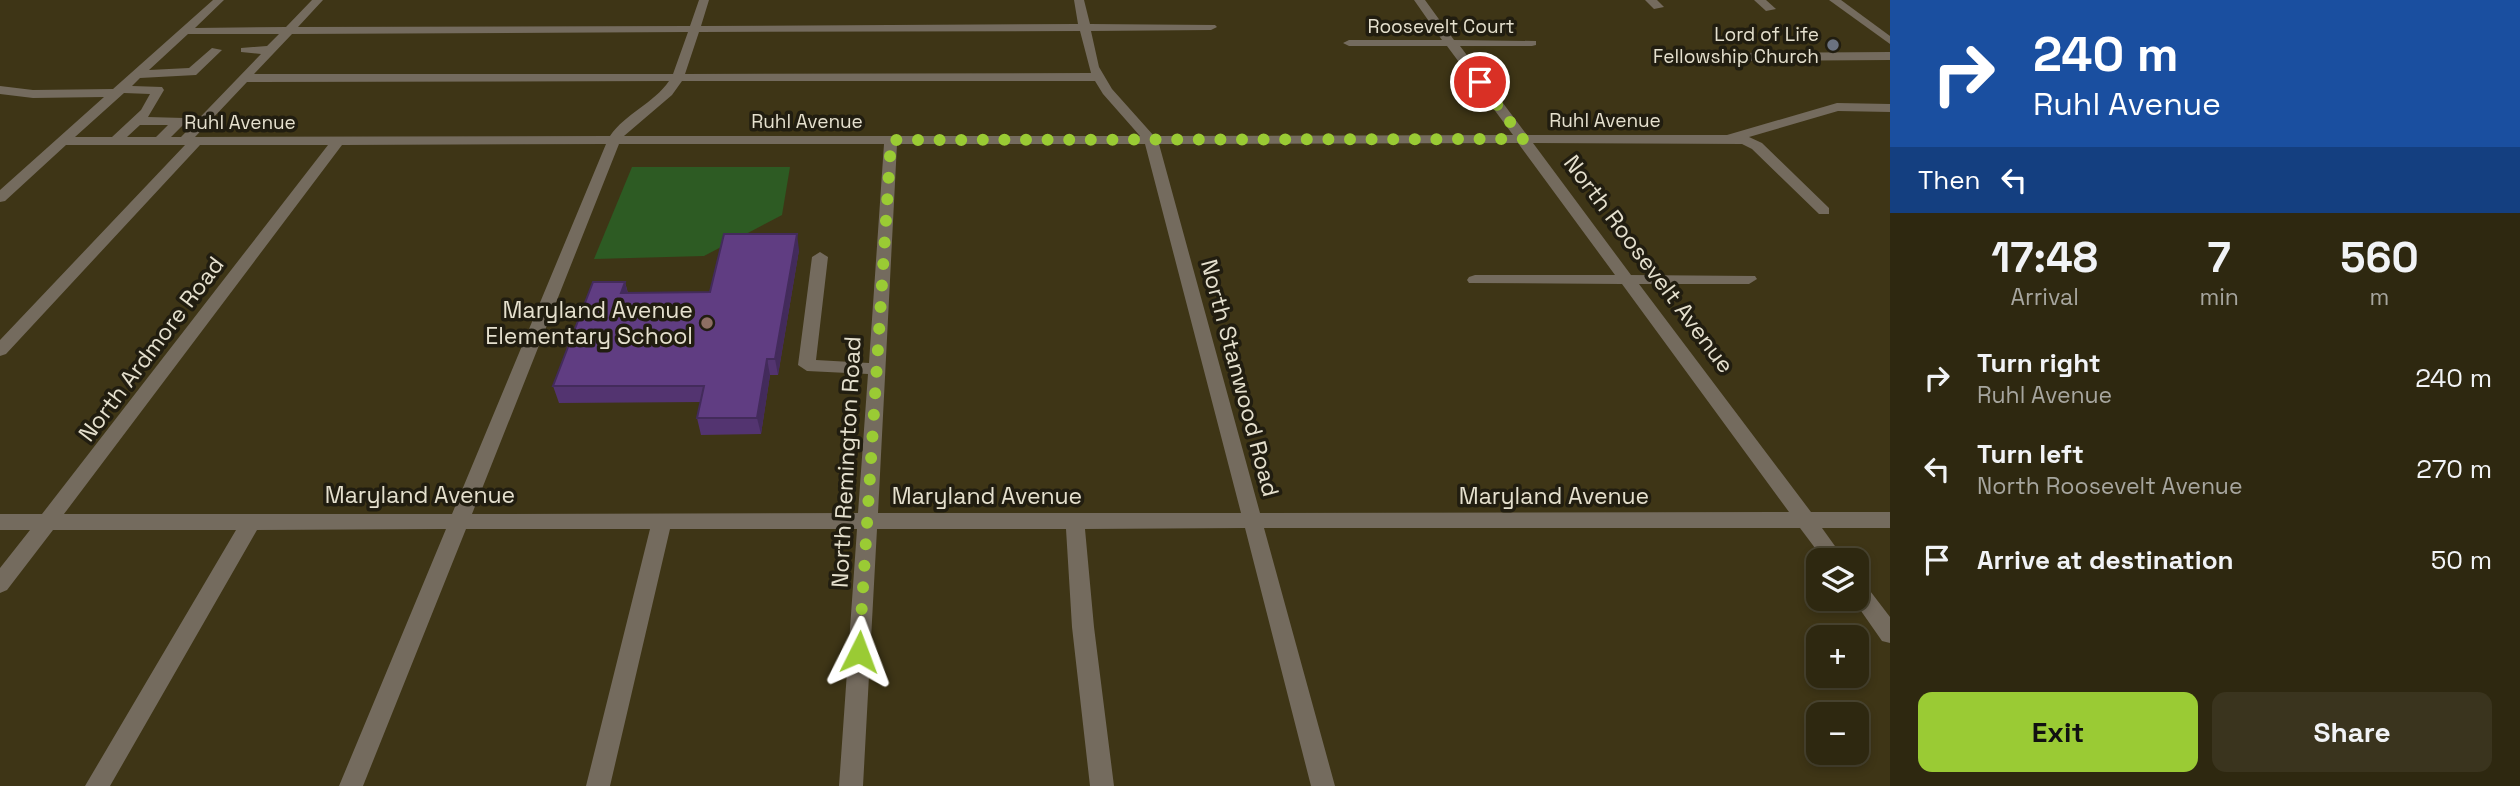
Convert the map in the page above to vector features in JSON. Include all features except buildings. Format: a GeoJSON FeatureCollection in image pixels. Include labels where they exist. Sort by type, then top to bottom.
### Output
{"type":"FeatureCollection","features":[{"type":"Feature","properties":{"kind":"street"},"geometry":{"type":"LineString","coordinates":[[0,198],[219,0]]}},
{"type":"Feature","properties":{"kind":"street"},"geometry":{"type":"LineString","coordinates":[[0,350],[190,141],[203,122],[318,0]]}},
{"type":"Feature","properties":{"kind":"street"},"geometry":{"type":"LineString","coordinates":[[351,786],[614,141],[628,120],[666,93],[676,78],[704,0]]}},
{"type":"Feature","properties":{"kind":"street","name":"North Stanwood Road"},"geometry":{"type":"LineString","coordinates":[[1079,0],[1082,27],[1093,67],[1151,140],[1323,786]]}},
{"type":"Feature","properties":{"kind":"street","name":"North Roosevelt Avenue"},"geometry":{"type":"LineString","coordinates":[[1419,0],[1826,548]]}},
{"type":"Feature","properties":{"kind":"street"},"geometry":{"type":"LineString","coordinates":[[1759,0],[1770,9]]}},
{"type":"Feature","properties":{"kind":"street"},"geometry":{"type":"LineString","coordinates":[[1834,0],[1890,41]]}},
{"type":"Feature","properties":{"kind":"street"},"geometry":{"type":"LineString","coordinates":[[186,31],[1211,26]]}},
{"type":"Feature","properties":{"kind":"street","name":"Roosevelt Court"},"geometry":{"type":"LineString","coordinates":[[1349,43],[1532,43]]}},
{"type":"Feature","properties":{"kind":"street"},"geometry":{"type":"LineString","coordinates":[[138,74],[192,72],[216,50]]}},
{"type":"Feature","properties":{"kind":"street"},"geometry":{"type":"LineString","coordinates":[[245,50],[271,50]]}},
{"type":"Feature","properties":{"kind":"street"},"geometry":{"type":"LineString","coordinates":[[1718,57],[1890,56]]}},
{"type":"Feature","properties":{"kind":"street"},"geometry":{"type":"LineString","coordinates":[[245,78],[1099,77]]}},
{"type":"Feature","properties":{"kind":"street"},"geometry":{"type":"LineString","coordinates":[[0,90],[33,94],[158,90],[146,111],[115,141]]}},
{"type":"Feature","properties":{"kind":"street"},"geometry":{"type":"LineString","coordinates":[[1723,139],[1837,107],[1890,108]]}},
{"type":"Feature","properties":{"kind":"street"},"geometry":{"type":"LineString","coordinates":[[136,121],[203,122]]}},
{"type":"Feature","properties":{"kind":"street"},"geometry":{"type":"LineString","coordinates":[[159,141],[179,121]]}},
{"type":"Feature","properties":{"kind":"street"},"geometry":{"type":"LineString","coordinates":[[1723,139],[1751,142],[1824,211]]}},
{"type":"Feature","properties":{"kind":"street","name":"Ruhl Avenue"},"geometry":{"type":"LineString","coordinates":[[63,141],[1723,139]]}},
{"type":"Feature","properties":{"kind":"street","name":"North Remington Road"},"geometry":{"type":"LineString","coordinates":[[851,786],[891,140]]}},
{"type":"Feature","properties":{"kind":"street","name":"North Ardmore Road"},"geometry":{"type":"LineString","coordinates":[[0,584],[338,141]]}},
{"type":"Feature","properties":{"kind":"street"},"geometry":{"type":"LineString","coordinates":[[820,257],[807,365],[876,369]]}},
{"type":"Feature","properties":{"kind":"street"},"geometry":{"type":"LineString","coordinates":[[1475,280],[1749,279]]}},
{"type":"Feature","properties":{"kind":"street"},"geometry":{"type":"LineString","coordinates":[[97,786],[252,520]]}},
{"type":"Feature","properties":{"kind":"street"},"geometry":{"type":"LineString","coordinates":[[598,786],[662,520]]}},
{"type":"Feature","properties":{"kind":"street","name":"Maryland Avenue"},"geometry":{"type":"LineString","coordinates":[[0,522],[1890,520]]}},
{"type":"Feature","properties":{"kind":"street"},"geometry":{"type":"LineString","coordinates":[[1075,521],[1083,627],[1102,786]]}},
{"type":"Feature","properties":{"kind":"street"},"geometry":{"type":"LineString","coordinates":[[1869,605],[1890,634]]}},
{"type":"Feature","properties":{"kind":"green space"},"geometry":{"type":"Polygon","coordinates":[[[632,167],[790,167],[782,215],[704,256],[594,259],[632,167]]]}},
{"type":"Feature","properties":{"kind":"place","name":"Lord of Life Fellowship Church"},"geometry":{"type":"Point","coordinates":[1833,45]}},
{"type":"Feature","properties":{"kind":"place","name":"Maryland Avenue Elementary School"},"geometry":{"type":"Point","coordinates":[707,323]}},
{"type":"Feature","properties":{"kind":"route"},"geometry":{"type":"LineString","coordinates":[[859,652],[891,140],[1523,139],[1480,82]]}}]}
